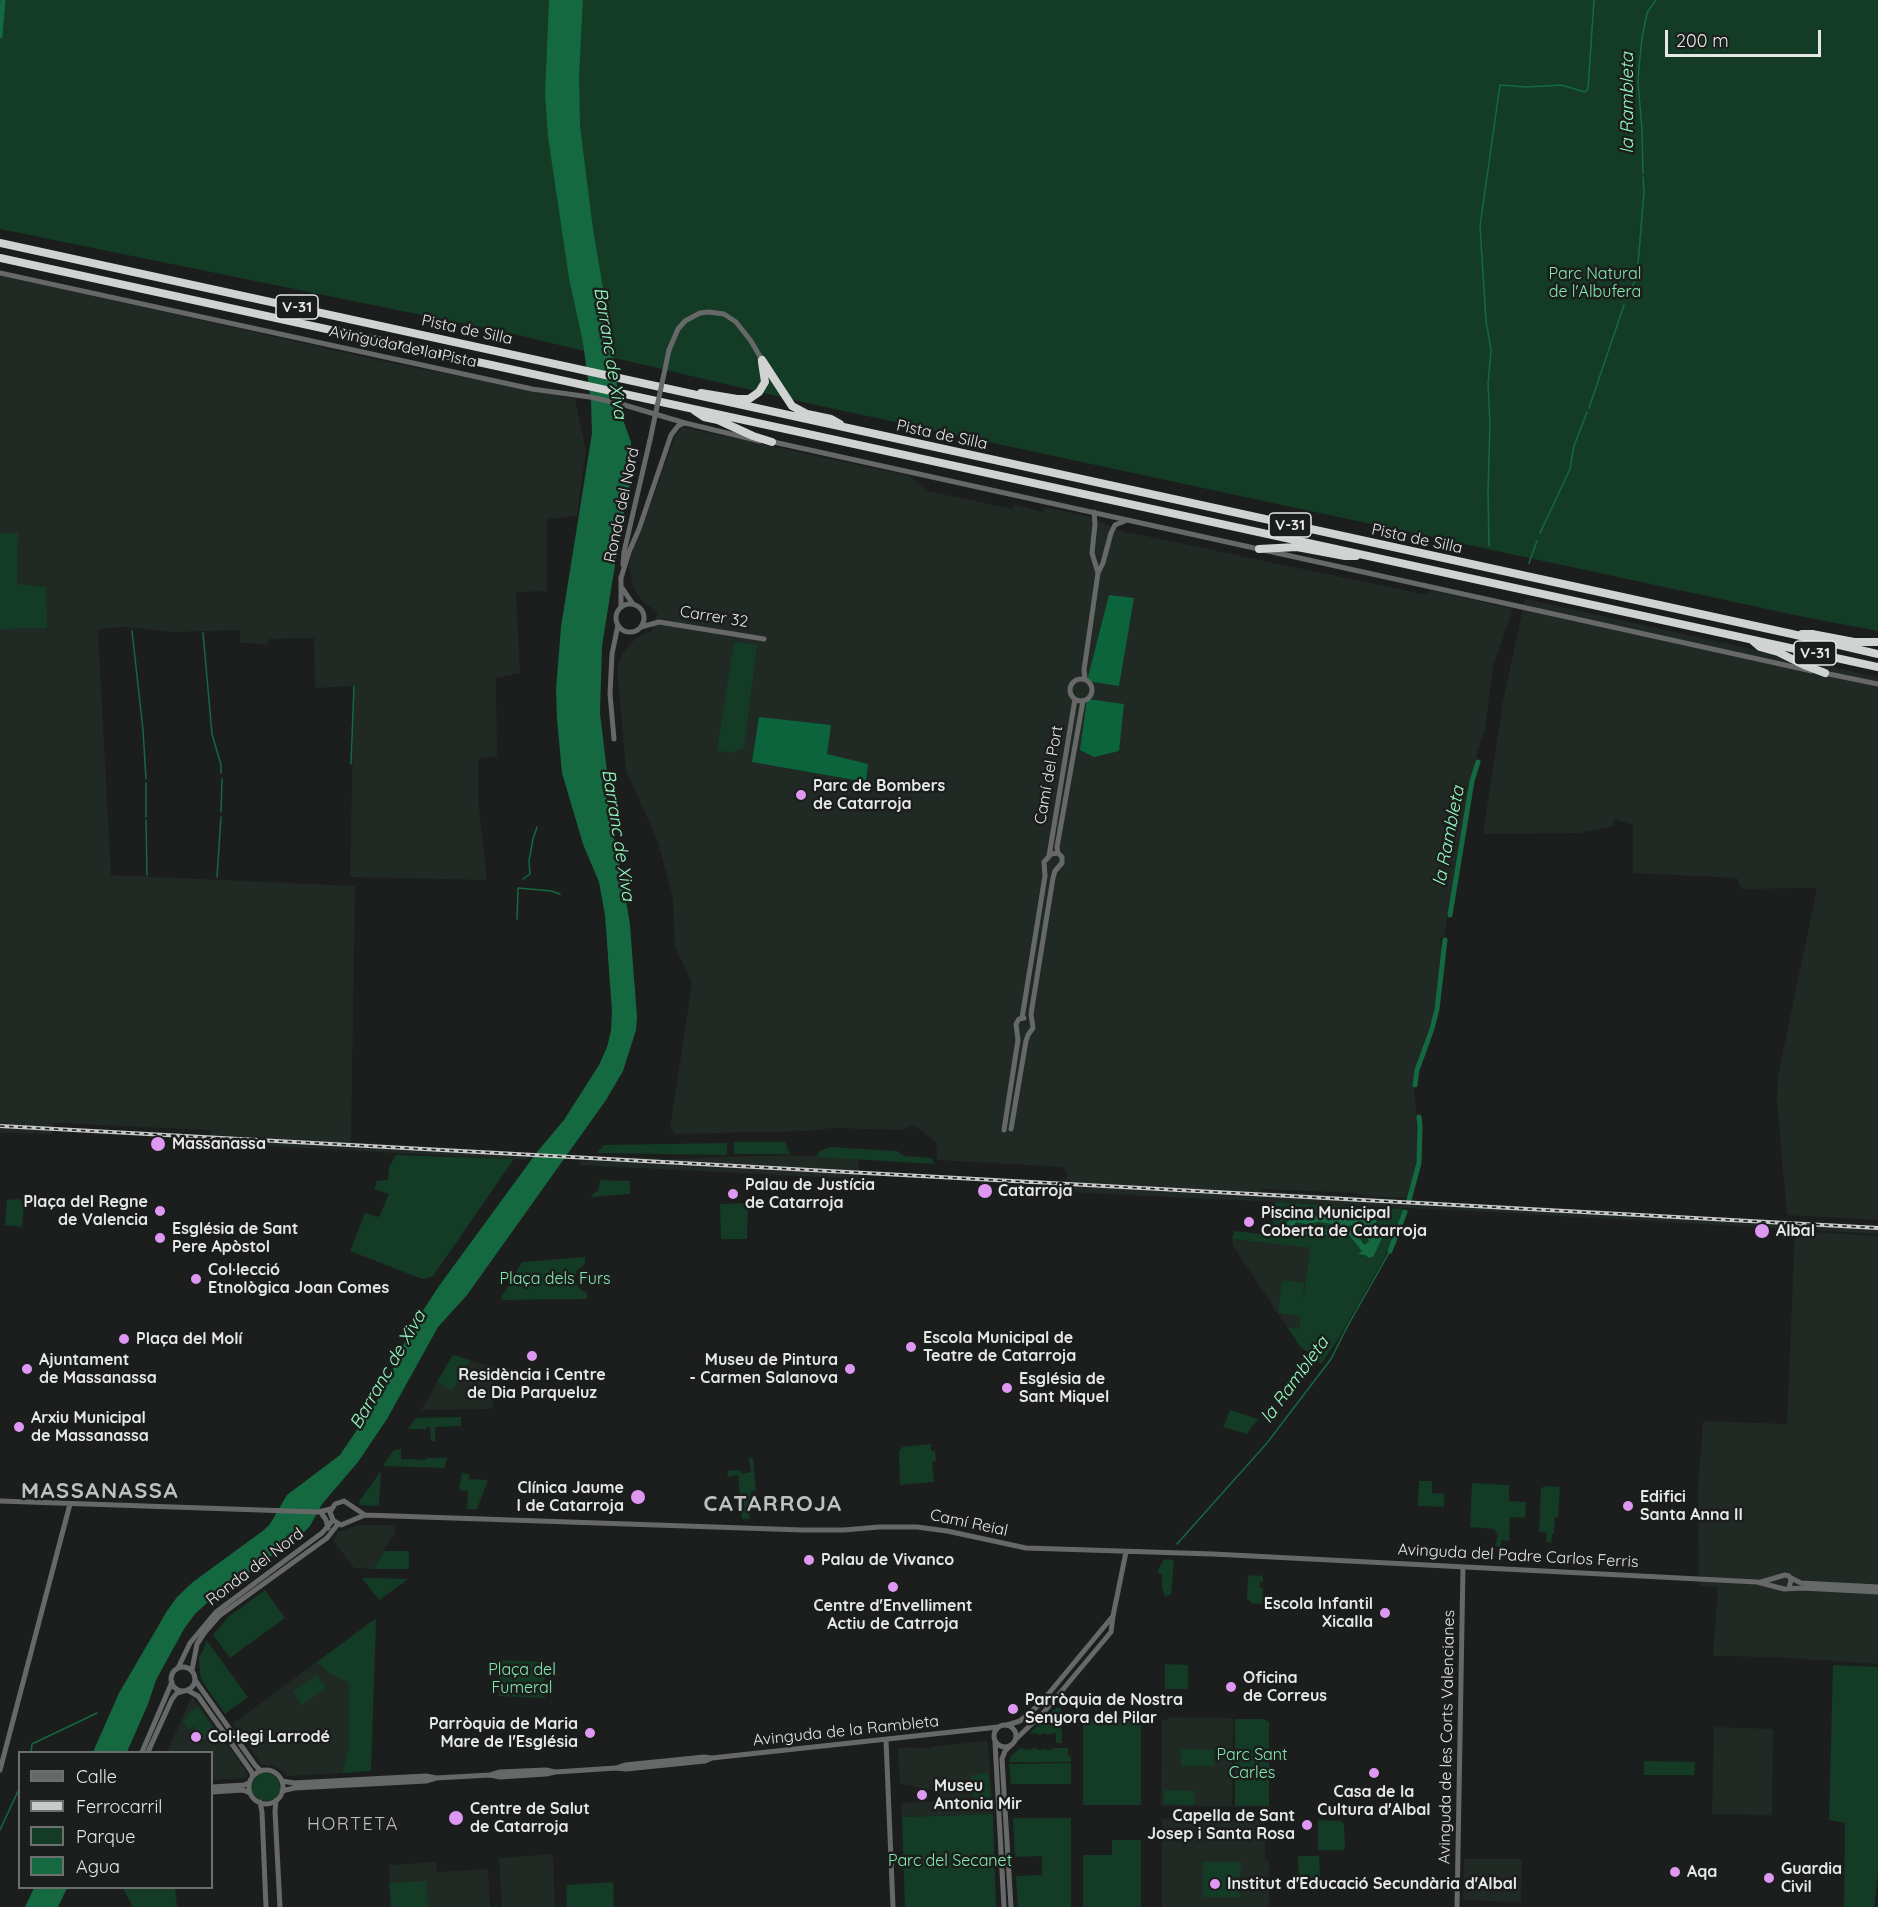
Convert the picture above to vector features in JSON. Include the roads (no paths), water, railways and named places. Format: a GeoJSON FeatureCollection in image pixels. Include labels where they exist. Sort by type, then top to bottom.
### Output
{"type":"FeatureCollection","features":[{"type":"Feature","properties":{"kind":"highway","name":"Pista de Silla"},"geometry":{"type":"LineString","coordinates":[[0,243],[1878,654]]}},
{"type":"Feature","properties":{"kind":"highway","name":"Pista de Silla"},"geometry":{"type":"LineString","coordinates":[[0,258],[1878,667]]}},
{"type":"Feature","properties":{"kind":"highway"},"geometry":{"type":"LineString","coordinates":[[684,392],[749,399],[759,392],[765,382],[762,360]]}},
{"type":"Feature","properties":{"kind":"highway"},"geometry":{"type":"LineString","coordinates":[[762,360],[792,406],[807,414],[831,419],[847,427]]}},
{"type":"Feature","properties":{"kind":"highway"},"geometry":{"type":"LineString","coordinates":[[691,409],[704,417],[718,420],[772,442]]}},
{"type":"Feature","properties":{"kind":"highway"},"geometry":{"type":"LineString","coordinates":[[1259,549],[1297,547],[1345,556],[1362,555]]}},
{"type":"Feature","properties":{"kind":"highway"},"geometry":{"type":"LineString","coordinates":[[1792,634],[1812,634],[1854,642],[1878,642]]}},
{"type":"Feature","properties":{"kind":"highway"},"geometry":{"type":"LineString","coordinates":[[1752,640],[1760,647],[1778,652],[1825,673]]}},
{"type":"Feature","properties":{"kind":"street","name":"Avinguda de la Pista"},"geometry":{"type":"LineString","coordinates":[[0,273],[532,389],[590,397],[753,440],[772,442],[1878,684]]}},
{"type":"Feature","properties":{"kind":"street","name":"Ronda del Nord"},"geometry":{"type":"LineString","coordinates":[[621,607],[624,552],[669,350],[678,329],[685,321],[700,313],[717,312],[731,318],[742,328],[762,360]]}},
{"type":"Feature","properties":{"kind":"street"},"geometry":{"type":"LineString","coordinates":[[621,578],[671,435],[678,426],[685,423]]}},
{"type":"Feature","properties":{"kind":"street"},"geometry":{"type":"LineString","coordinates":[[1094,512],[1092,553],[1098,573]]}},
{"type":"Feature","properties":{"kind":"street"},"geometry":{"type":"LineString","coordinates":[[1082,679],[1098,573],[1111,533],[1116,525],[1126,520]]}},
{"type":"Feature","properties":{"kind":"street","name":"Ronda del Nord"},"geometry":{"type":"LineString","coordinates":[[622,588],[633,604]]}},
{"type":"Feature","properties":{"kind":"street"},"geometry":{"type":"LineString","coordinates":[[612,654],[617,641],[627,632],[635,631],[640,627],[644,618],[637,606],[633,604],[621,607],[616,613],[618,625],[612,654],[610,694],[614,740]]}},
{"type":"Feature","properties":{"kind":"street","name":"Carrer 32"},"geometry":{"type":"LineString","coordinates":[[643,614],[659,622],[764,639]]}},
{"type":"Feature","properties":{"kind":"street","name":"Carrer 32"},"geometry":{"type":"LineString","coordinates":[[640,627],[659,622]]}},
{"type":"Feature","properties":{"kind":"street"},"geometry":{"type":"LineString","coordinates":[[618,625],[627,632]]}},
{"type":"Feature","properties":{"kind":"street"},"geometry":{"type":"LineString","coordinates":[[1082,679],[1091,685],[1092,692],[1087,699],[1075,699],[1070,687],[1073,681],[1082,679]]}},
{"type":"Feature","properties":{"kind":"street","name":"Camí del Port"},"geometry":{"type":"LineString","coordinates":[[1049,856],[1075,699]]}},
{"type":"Feature","properties":{"kind":"street","name":"Camí del Port"},"geometry":{"type":"LineString","coordinates":[[1058,853],[1057,847],[1083,700]]}},
{"type":"Feature","properties":{"kind":"street"},"geometry":{"type":"LineString","coordinates":[[1004,1130],[1018,1040],[1016,1024],[1022,1018],[1045,876],[1044,862],[1049,856],[1058,853],[1062,857],[1062,863],[1055,871],[1030,1014],[1033,1028],[1028,1035],[1011,1129]]}},
{"type":"Feature","properties":{"kind":"street"},"geometry":{"type":"LineString","coordinates":[[1045,868],[1055,871]]}},
{"type":"Feature","properties":{"kind":"street"},"geometry":{"type":"LineString","coordinates":[[1022,1018],[1032,1021]]}},
{"type":"Feature","properties":{"kind":"street"},"geometry":{"type":"LineString","coordinates":[[1017,1032],[1028,1035]]}},
{"type":"Feature","properties":{"kind":"street"},"geometry":{"type":"LineString","coordinates":[[0,1501],[320,1513],[331,1509],[340,1501],[348,1503],[353,1509],[366,1515]]}},
{"type":"Feature","properties":{"kind":"street"},"geometry":{"type":"LineString","coordinates":[[0,1770],[70,1504]]}},
{"type":"Feature","properties":{"kind":"street"},"geometry":{"type":"LineString","coordinates":[[331,1509],[334,1521]]}},
{"type":"Feature","properties":{"kind":"street"},"geometry":{"type":"LineString","coordinates":[[351,1521],[354,1515],[353,1509]]}},
{"type":"Feature","properties":{"kind":"street"},"geometry":{"type":"LineString","coordinates":[[320,1513],[334,1521],[346,1524],[366,1515]]}},
{"type":"Feature","properties":{"kind":"street"},"geometry":{"type":"LineString","coordinates":[[320,1513],[327,1522],[328,1528]]}},
{"type":"Feature","properties":{"kind":"street","name":"Camí Reial"},"geometry":{"type":"LineString","coordinates":[[366,1515],[719,1528],[833,1530],[916,1527],[947,1530],[1026,1548],[1177,1553]]}},
{"type":"Feature","properties":{"kind":"street","name":"Ronda del Nord"},"geometry":{"type":"LineString","coordinates":[[178,1668],[190,1643],[216,1612],[328,1528],[334,1521]]}},
{"type":"Feature","properties":{"kind":"street","name":"Ronda del Nord"},"geometry":{"type":"LineString","coordinates":[[192,1670],[197,1644],[219,1616],[327,1538],[334,1521]]}},
{"type":"Feature","properties":{"kind":"street"},"geometry":{"type":"LineString","coordinates":[[997,1758],[1044,1712],[1111,1632],[1126,1552]]}},
{"type":"Feature","properties":{"kind":"street","name":"Avinguda del Padre Carlos Ferris"},"geometry":{"type":"LineString","coordinates":[[1177,1553],[1757,1582],[1780,1588]]}},
{"type":"Feature","properties":{"kind":"street","name":"Avinguda de les Corts Valencianes"},"geometry":{"type":"LineString","coordinates":[[1457,1907],[1463,1567]]}},
{"type":"Feature","properties":{"kind":"street"},"geometry":{"type":"LineString","coordinates":[[1878,1587],[1801,1583],[1785,1575],[1778,1578],[1777,1582],[1780,1588],[1784,1589],[1878,1592]]}},
{"type":"Feature","properties":{"kind":"street","name":"Avinguda del Padre Carlos Ferris"},"geometry":{"type":"LineString","coordinates":[[1757,1582],[1778,1578]]}},
{"type":"Feature","properties":{"kind":"street"},"geometry":{"type":"LineString","coordinates":[[1789,1588],[1791,1578]]}},
{"type":"Feature","properties":{"kind":"street"},"geometry":{"type":"LineString","coordinates":[[1004,1907],[995,1731],[1020,1721],[1040,1704],[1114,1614]]}},
{"type":"Feature","properties":{"kind":"street"},"geometry":{"type":"LineString","coordinates":[[1081,1655],[1095,1651]]}},
{"type":"Feature","properties":{"kind":"street"},"geometry":{"type":"LineString","coordinates":[[142,1751],[172,1682],[172,1674],[178,1668],[185,1666],[192,1670],[195,1680],[255,1766],[261,1771]]}},
{"type":"Feature","properties":{"kind":"street"},"geometry":{"type":"LineString","coordinates":[[148,1751],[172,1699],[176,1694],[192,1686],[195,1680]]}},
{"type":"Feature","properties":{"kind":"street"},"geometry":{"type":"LineString","coordinates":[[172,1682],[176,1688],[198,1696],[252,1771],[253,1776]]}},
{"type":"Feature","properties":{"kind":"street"},"geometry":{"type":"LineString","coordinates":[[1007,1725],[1016,1732],[1016,1739]]}},
{"type":"Feature","properties":{"kind":"street","name":"Avinguda de la Rambleta"},"geometry":{"type":"LineString","coordinates":[[282,1782],[426,1781],[500,1772],[546,1770],[555,1772],[616,1768],[625,1765],[998,1728]]}},
{"type":"Feature","properties":{"kind":"street"},"geometry":{"type":"LineString","coordinates":[[982,1730],[1007,1747]]}},
{"type":"Feature","properties":{"kind":"street"},"geometry":{"type":"LineString","coordinates":[[886,1740],[893,1907]]}},
{"type":"Feature","properties":{"kind":"street"},"geometry":{"type":"LineString","coordinates":[[1007,1747],[1002,1759],[1011,1907]]}},
{"type":"Feature","properties":{"kind":"street"},"geometry":{"type":"LineString","coordinates":[[250,1793],[249,1783],[253,1776],[261,1771],[274,1772],[282,1782],[282,1791],[276,1800],[275,1811],[280,1907]]}},
{"type":"Feature","properties":{"kind":"street","name":"Avinguda de la Rambleta"},"geometry":{"type":"LineString","coordinates":[[282,1791],[378,1781]]}},
{"type":"Feature","properties":{"kind":"street"},"geometry":{"type":"LineString","coordinates":[[213,1787],[249,1783]]}},
{"type":"Feature","properties":{"kind":"street"},"geometry":{"type":"LineString","coordinates":[[213,1792],[243,1790],[266,1804],[276,1800]]}},
{"type":"Feature","properties":{"kind":"street"},"geometry":{"type":"LineString","coordinates":[[260,1802],[266,1907]]}},
{"type":"Feature","properties":{"kind":"water","name":"Barranc de Xiva"},"geometry":{"type":"Polygon","coordinates":[[[549,0],[583,0],[579,76],[580,126],[620,411],[631,442],[631,480],[622,521],[602,646],[600,713],[608,780],[602,782],[610,811],[608,813],[630,925],[636,1030],[623,1071],[606,1100],[467,1295],[438,1327],[387,1419],[358,1462],[322,1504],[310,1526],[195,1614],[184,1629],[156,1680],[127,1751],[93,1751],[119,1693],[177,1597],[193,1582],[264,1530],[287,1495],[340,1455],[384,1390],[409,1332],[439,1286],[537,1152],[564,1120],[599,1065],[607,1047],[612,1011],[605,915],[599,882],[583,844],[562,773],[557,719],[556,689],[561,627],[592,433],[591,402],[583,343],[569,278],[548,137],[545,94],[549,0]]]}},
{"type":"Feature","properties":{"kind":"water"},"geometry":{"type":"Polygon","coordinates":[[[1294,1215],[1376,1220],[1377,1228],[1385,1232],[1373,1257],[1369,1258],[1358,1254],[1362,1251],[1349,1235],[1342,1239],[1330,1235],[1286,1233],[1284,1231],[1286,1224],[1294,1215]],[[1297,1222],[1295,1226],[1302,1229],[1322,1227],[1328,1230],[1350,1230],[1359,1236],[1363,1244],[1369,1241],[1366,1236],[1369,1230],[1365,1228],[1363,1232],[1354,1225],[1319,1222],[1306,1224],[1297,1222]]]}},
{"type":"Feature","properties":{"kind":"water"},"geometry":{"type":"Polygon","coordinates":[[[34,1889],[67,1889],[58,1907],[25,1907],[34,1889]]]}},
{"type":"Feature","properties":{"kind":"waterway"},"geometry":{"type":"LineString","coordinates":[[0,36],[3,0]]}},
{"type":"Feature","properties":{"kind":"waterway"},"geometry":{"type":"LineString","coordinates":[[1489,546],[1488,384],[1491,350],[1486,321],[1480,226],[1500,85],[1527,87],[1561,85],[1585,92],[1588,89],[1594,0]]}},
{"type":"Feature","properties":{"kind":"waterway","name":"la Rambleta"},"geometry":{"type":"LineString","coordinates":[[1643,174],[1639,67],[1646,18],[1656,0]]}},
{"type":"Feature","properties":{"kind":"waterway","name":"la Rambleta"},"geometry":{"type":"LineString","coordinates":[[1629,294],[1637,276],[1644,192],[1643,177]]}},
{"type":"Feature","properties":{"kind":"waterway","name":"la Rambleta"},"geometry":{"type":"LineString","coordinates":[[1589,408],[1624,305]]}},
{"type":"Feature","properties":{"kind":"waterway","name":"la Rambleta"},"geometry":{"type":"LineString","coordinates":[[1540,533],[1570,469],[1574,446],[1587,412]]}},
{"type":"Feature","properties":{"kind":"waterway","name":"la Rambleta"},"geometry":{"type":"LineString","coordinates":[[1529,563],[1537,541]]}},
{"type":"Feature","properties":{"kind":"waterway"},"geometry":{"type":"LineString","coordinates":[[132,631],[146,779]]}},
{"type":"Feature","properties":{"kind":"waterway"},"geometry":{"type":"LineString","coordinates":[[203,633],[212,734],[221,773]]}},
{"type":"Feature","properties":{"kind":"waterway"},"geometry":{"type":"LineString","coordinates":[[351,764],[354,686]]}},
{"type":"Feature","properties":{"kind":"waterway","name":"la Rambleta"},"geometry":{"type":"LineString","coordinates":[[1450,915],[1472,781],[1478,762]]}},
{"type":"Feature","properties":{"kind":"waterway"},"geometry":{"type":"LineString","coordinates":[[221,812],[222,779]]}},
{"type":"Feature","properties":{"kind":"waterway"},"geometry":{"type":"LineString","coordinates":[[146,783],[146,817]]}},
{"type":"Feature","properties":{"kind":"waterway"},"geometry":{"type":"LineString","coordinates":[[217,877],[221,817]]}},
{"type":"Feature","properties":{"kind":"waterway"},"geometry":{"type":"LineString","coordinates":[[146,820],[147,875]]}},
{"type":"Feature","properties":{"kind":"waterway"},"geometry":{"type":"LineString","coordinates":[[523,879],[530,874],[529,861],[537,827]]}},
{"type":"Feature","properties":{"kind":"waterway"},"geometry":{"type":"LineString","coordinates":[[518,888],[560,894]]}},
{"type":"Feature","properties":{"kind":"waterway"},"geometry":{"type":"LineString","coordinates":[[517,919],[518,889]]}},
{"type":"Feature","properties":{"kind":"waterway","name":"la Rambleta"},"geometry":{"type":"LineString","coordinates":[[1415,1085],[1417,1070],[1437,1009],[1445,940]]}},
{"type":"Feature","properties":{"kind":"waterway","name":"la Rambleta"},"geometry":{"type":"LineString","coordinates":[[1409,1200],[1419,1163],[1419,1117]]}},
{"type":"Feature","properties":{"kind":"waterway","name":"la Rambleta"},"geometry":{"type":"LineString","coordinates":[[1390,1251],[1405,1212]]}},
{"type":"Feature","properties":{"kind":"waterway","name":"la Rambleta"},"geometry":{"type":"LineString","coordinates":[[1177,1544],[1267,1443],[1331,1359],[1390,1251]]}},
{"type":"Feature","properties":{"kind":"waterway"},"geometry":{"type":"LineString","coordinates":[[31,1751],[32,1744],[97,1713]]}},
{"type":"Feature","properties":{"kind":"waterway"},"geometry":{"type":"LineString","coordinates":[[0,1830],[18,1791]]}},
{"type":"Feature","properties":{"kind":"railway"},"geometry":{"type":"LineString","coordinates":[[0,1126],[1878,1228]]}},
{"type":"Feature","properties":{"kind":"place","name":"Parc de Bombers de Catarroja"},"geometry":{"type":"Point","coordinates":[801,795]}},
{"type":"Feature","properties":{"kind":"place","name":"Massanassa"},"geometry":{"type":"Point","coordinates":[158,1144]}},
{"type":"Feature","properties":{"kind":"place","name":"Catarroja"},"geometry":{"type":"Point","coordinates":[985,1191]}},
{"type":"Feature","properties":{"kind":"place","name":"Palau de Justícia de Catarroja"},"geometry":{"type":"Point","coordinates":[733,1194]}},
{"type":"Feature","properties":{"kind":"place","name":"Plaça del Regne de Valencia"},"geometry":{"type":"Point","coordinates":[160,1211]}},
{"type":"Feature","properties":{"kind":"place","name":"Piscina Municipal Coberta de Catarroja"},"geometry":{"type":"Point","coordinates":[1249,1222]}},
{"type":"Feature","properties":{"kind":"place","name":"Albal"},"geometry":{"type":"Point","coordinates":[1762,1231]}},
{"type":"Feature","properties":{"kind":"place","name":"Església de Sant Pere Apòstol"},"geometry":{"type":"Point","coordinates":[160,1238]}},
{"type":"Feature","properties":{"kind":"place","name":"Col·lecció Etnològica Joan Comes"},"geometry":{"type":"Point","coordinates":[196,1279]}},
{"type":"Feature","properties":{"kind":"place","name":"Plaça del Molí"},"geometry":{"type":"Point","coordinates":[124,1339]}},
{"type":"Feature","properties":{"kind":"place","name":"Escola Municipal de Teatre de Catarroja"},"geometry":{"type":"Point","coordinates":[911,1347]}},
{"type":"Feature","properties":{"kind":"place","name":"Residència i Centre de Dia Parqueluz"},"geometry":{"type":"Point","coordinates":[532,1356]}},
{"type":"Feature","properties":{"kind":"place","name":"Ajuntament de Massanassa"},"geometry":{"type":"Point","coordinates":[27,1369]}},
{"type":"Feature","properties":{"kind":"place","name":"Museu de Pintura - Carmen Salanova"},"geometry":{"type":"Point","coordinates":[850,1369]}},
{"type":"Feature","properties":{"kind":"place","name":"Església de Sant Miquel"},"geometry":{"type":"Point","coordinates":[1007,1388]}},
{"type":"Feature","properties":{"kind":"place","name":"Arxiu Municipal de Massanassa"},"geometry":{"type":"Point","coordinates":[19,1427]}},
{"type":"Feature","properties":{"kind":"place","name":"Clínica Jaume I de Catarroja"},"geometry":{"type":"Point","coordinates":[638,1497]}},
{"type":"Feature","properties":{"kind":"place","name":"Edifici Santa Anna II"},"geometry":{"type":"Point","coordinates":[1628,1506]}},
{"type":"Feature","properties":{"kind":"place","name":"Palau de Vivanco"},"geometry":{"type":"Point","coordinates":[809,1560]}},
{"type":"Feature","properties":{"kind":"place","name":"Centre d'Envelliment Actiu de Catrroja"},"geometry":{"type":"Point","coordinates":[893,1587]}},
{"type":"Feature","properties":{"kind":"place","name":"Escola Infantil Xicalla"},"geometry":{"type":"Point","coordinates":[1385,1613]}},
{"type":"Feature","properties":{"kind":"place","name":"Oficina de Correus"},"geometry":{"type":"Point","coordinates":[1231,1687]}},
{"type":"Feature","properties":{"kind":"place","name":"Parròquia de Nostra Senyora del Pilar"},"geometry":{"type":"Point","coordinates":[1013,1709]}},
{"type":"Feature","properties":{"kind":"place","name":"Parròquia de Maria Mare de l'Església"},"geometry":{"type":"Point","coordinates":[590,1733]}},
{"type":"Feature","properties":{"kind":"place","name":"Col·legi Larrodé"},"geometry":{"type":"Point","coordinates":[196,1737]}},
{"type":"Feature","properties":{"kind":"place","name":"Casa de la Cultura d'Albal"},"geometry":{"type":"Point","coordinates":[1374,1773]}},
{"type":"Feature","properties":{"kind":"place","name":"Museu Antonia Mir"},"geometry":{"type":"Point","coordinates":[922,1795]}},
{"type":"Feature","properties":{"kind":"place","name":"Centre de Salut de Catarroja"},"geometry":{"type":"Point","coordinates":[456,1818]}},
{"type":"Feature","properties":{"kind":"place","name":"Capella de Sant Josep i Santa Rosa"},"geometry":{"type":"Point","coordinates":[1307,1825]}},
{"type":"Feature","properties":{"kind":"place","name":"Aqa"},"geometry":{"type":"Point","coordinates":[1675,1872]}},
{"type":"Feature","properties":{"kind":"place","name":"Guardia Civil"},"geometry":{"type":"Point","coordinates":[1769,1878]}},
{"type":"Feature","properties":{"kind":"place","name":"Institut d'Educació Secundària d'Albal"},"geometry":{"type":"Point","coordinates":[1215,1884]}},
{"type":"Feature","properties":{"kind":"district","name":"MASSANASSA"},"geometry":{"type":"Point","coordinates":[100,1491]}},
{"type":"Feature","properties":{"kind":"district","name":"CATARROJA"},"geometry":{"type":"Point","coordinates":[773,1504]}},
{"type":"Feature","properties":{"kind":"district","name":"HORTETA"},"geometry":{"type":"Point","coordinates":[353,1825]}},
{"type":"Feature","properties":{"kind":"park label","name":"Parc Natural de l'Albufera"},"geometry":{"type":"Point","coordinates":[1595,283]}},
{"type":"Feature","properties":{"kind":"park label","name":"Plaça dels Furs"},"geometry":{"type":"Point","coordinates":[555,1279]}},
{"type":"Feature","properties":{"kind":"park label","name":"Plaça del Fumeral"},"geometry":{"type":"Point","coordinates":[522,1679]}},
{"type":"Feature","properties":{"kind":"park label","name":"Parc Sant Carles"},"geometry":{"type":"Point","coordinates":[1252,1764]}},
{"type":"Feature","properties":{"kind":"park label","name":"Parc del Secanet"},"geometry":{"type":"Point","coordinates":[950,1861]}}]}
